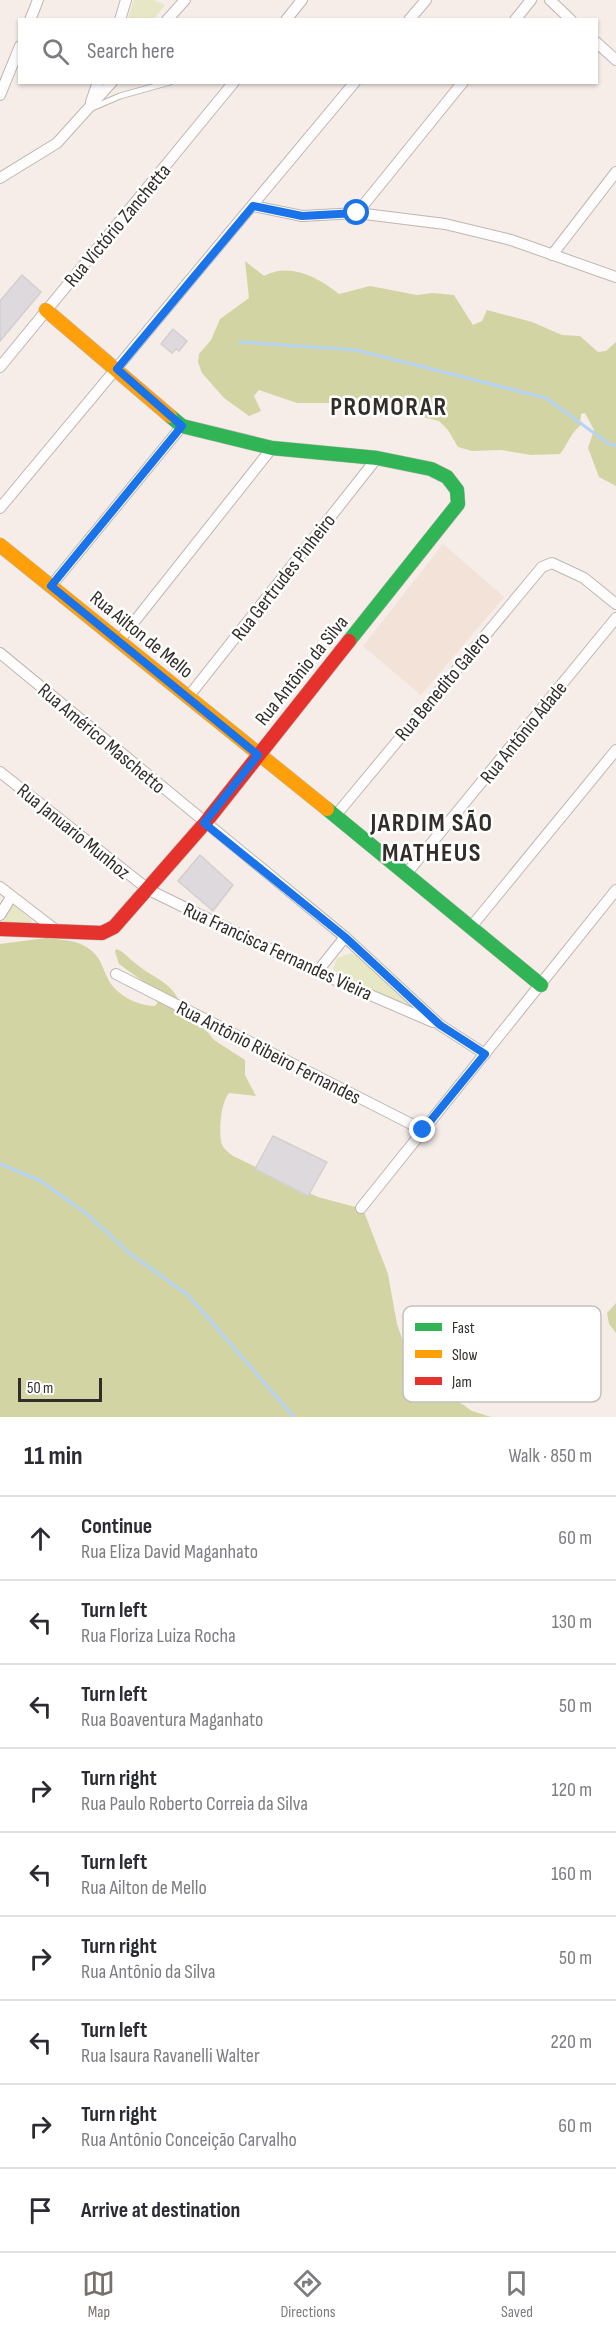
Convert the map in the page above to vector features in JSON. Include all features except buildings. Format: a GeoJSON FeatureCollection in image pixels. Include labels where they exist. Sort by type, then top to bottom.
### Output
{"type":"FeatureCollection","features":[{"type":"Feature","properties":{"kind":"street"},"geometry":{"type":"LineString","coordinates":[[31,18],[38,0]]}},
{"type":"Feature","properties":{"kind":"street"},"geometry":{"type":"LineString","coordinates":[[121,18],[126,0]]}},
{"type":"Feature","properties":{"kind":"street"},"geometry":{"type":"LineString","coordinates":[[169,18],[185,0]]}},
{"type":"Feature","properties":{"kind":"street"},"geometry":{"type":"LineString","coordinates":[[288,18],[302,0]]}},
{"type":"Feature","properties":{"kind":"street"},"geometry":{"type":"LineString","coordinates":[[411,18],[426,0]]}},
{"type":"Feature","properties":{"kind":"street"},"geometry":{"type":"LineString","coordinates":[[517,18],[531,0]]}},
{"type":"Feature","properties":{"kind":"street"},"geometry":{"type":"LineString","coordinates":[[550,0],[570,18]]}},
{"type":"Feature","properties":{"kind":"street"},"geometry":{"type":"LineString","coordinates":[[598,43],[616,60]]}},
{"type":"Feature","properties":{"kind":"street"},"geometry":{"type":"LineString","coordinates":[[0,95],[18,51]]}},
{"type":"Feature","properties":{"kind":"street"},"geometry":{"type":"LineString","coordinates":[[87,110],[97,84]]}},
{"type":"Feature","properties":{"kind":"street"},"geometry":{"type":"LineString","coordinates":[[0,178],[57,143],[110,84]]}},
{"type":"Feature","properties":{"kind":"street","name":"Rua Victório Zanchetta"},"geometry":{"type":"LineString","coordinates":[[0,367],[232,84]]}},
{"type":"Feature","properties":{"kind":"street"},"geometry":{"type":"LineString","coordinates":[[0,508],[353,84]]}},
{"type":"Feature","properties":{"kind":"street"},"geometry":{"type":"LineString","coordinates":[[357,213],[461,84]]}},
{"type":"Feature","properties":{"kind":"street"},"geometry":{"type":"LineString","coordinates":[[552,255],[616,172]]}},
{"type":"Feature","properties":{"kind":"street"},"geometry":{"type":"LineString","coordinates":[[253,206],[302,216],[357,213],[446,224],[511,240],[616,277]]}},
{"type":"Feature","properties":{"kind":"street"},"geometry":{"type":"LineString","coordinates":[[46,310],[182,426],[272,448],[376,458]]}},
{"type":"Feature","properties":{"kind":"street"},"geometry":{"type":"LineString","coordinates":[[51,586],[182,426]]}},
{"type":"Feature","properties":{"kind":"street"},"geometry":{"type":"LineString","coordinates":[[119,641],[272,448]]}},
{"type":"Feature","properties":{"kind":"street","name":"Rua Antônio da Silva"},"geometry":{"type":"LineString","coordinates":[[58,932],[102,933],[114,927],[149,890],[458,504],[457,490],[447,477],[431,469],[376,458]]}},
{"type":"Feature","properties":{"kind":"street","name":"Rua Gertrudes Pinheiro"},"geometry":{"type":"LineString","coordinates":[[189,696],[376,458]]}},
{"type":"Feature","properties":{"kind":"street","name":"Rua Ailton de Mello"},"geometry":{"type":"LineString","coordinates":[[0,545],[189,696],[258,755],[336,815],[541,986]]}},
{"type":"Feature","properties":{"kind":"street","name":"Rua Benedito Galero"},"geometry":{"type":"LineString","coordinates":[[336,815],[542,567],[552,563],[584,578],[616,604]]}},
{"type":"Feature","properties":{"kind":"street","name":"Rua Antônio Adade"},"geometry":{"type":"LineString","coordinates":[[407,873],[616,618]]}},
{"type":"Feature","properties":{"kind":"street","name":"Rua Américo Maschetto"},"geometry":{"type":"LineString","coordinates":[[0,653],[345,937],[440,1025]]}},
{"type":"Feature","properties":{"kind":"street"},"geometry":{"type":"LineString","coordinates":[[471,927],[616,750]]}},
{"type":"Feature","properties":{"kind":"street","name":"Rua Januario Munhoz"},"geometry":{"type":"LineString","coordinates":[[0,772],[149,890]]}},
{"type":"Feature","properties":{"kind":"street"},"geometry":{"type":"LineString","coordinates":[[0,887],[58,932]]}},
{"type":"Feature","properties":{"kind":"street","name":"Rua Francisca Fernandes Vieira"},"geometry":{"type":"LineString","coordinates":[[149,890],[316,972],[440,1025]]}},
{"type":"Feature","properties":{"kind":"street"},"geometry":{"type":"LineString","coordinates":[[361,1208],[616,890]]}},
{"type":"Feature","properties":{"kind":"street"},"geometry":{"type":"LineString","coordinates":[[0,915],[11,897]]}},
{"type":"Feature","properties":{"kind":"street"},"geometry":{"type":"LineString","coordinates":[[0,929],[58,932]]}},
{"type":"Feature","properties":{"kind":"street"},"geometry":{"type":"LineString","coordinates":[[316,972],[345,937]]}},
{"type":"Feature","properties":{"kind":"street","name":"Rua Antônio Ribeiro Fernandes"},"geometry":{"type":"LineString","coordinates":[[116,974],[423,1130]]}},
{"type":"Feature","properties":{"kind":"street"},"geometry":{"type":"LineString","coordinates":[[440,1025],[485,1054]]}},
{"type":"Feature","properties":{"kind":"lane"},"geometry":{"type":"LineString","coordinates":[[87,110],[120,96],[163,84]]}},
{"type":"Feature","properties":{"kind":"shaded area"},"geometry":{"type":"Polygon","coordinates":[[[443,544],[504,597],[421,695],[363,646],[443,544]]]}},
{"type":"Feature","properties":{"kind":"green space"},"geometry":{"type":"Polygon","coordinates":[[[134,0],[154,0],[165,5],[155,18],[128,18],[134,0]]]}},
{"type":"Feature","properties":{"kind":"green space"},"geometry":{"type":"Polygon","coordinates":[[[245,261],[264,276],[284,271],[303,273],[339,294],[370,286],[417,295],[433,293],[454,295],[473,325],[482,321],[487,310],[532,322],[562,335],[580,336],[598,352],[606,351],[616,342],[616,486],[599,477],[588,448],[594,430],[585,413],[581,414],[580,426],[560,454],[531,455],[501,450],[472,451],[458,447],[448,430],[439,421],[395,410],[333,403],[297,403],[259,390],[254,396],[261,411],[249,416],[224,398],[202,373],[198,362],[199,354],[211,340],[220,319],[249,298],[245,261]]]}},
{"type":"Feature","properties":{"kind":"green space"},"geometry":{"type":"Polygon","coordinates":[[[12,904],[32,920],[28,927],[2,925],[12,904]]]}},
{"type":"Feature","properties":{"kind":"green space"},"geometry":{"type":"Polygon","coordinates":[[[46,938],[85,946],[97,956],[116,990],[135,1002],[155,1006],[159,1000],[159,993],[119,964],[115,952],[116,949],[121,951],[172,990],[181,1006],[183,1017],[206,1030],[214,1040],[245,1060],[245,1075],[256,1096],[229,1093],[226,1097],[221,1122],[221,1141],[224,1148],[233,1156],[318,1197],[363,1209],[388,1274],[397,1324],[403,1341],[403,1402],[459,1402],[472,1411],[491,1417],[0,1417],[0,944],[46,938]]]}},
{"type":"Feature","properties":{"kind":"green space"},"geometry":{"type":"Polygon","coordinates":[[[351,953],[419,1009],[410,1012],[333,970],[337,958],[351,953]]]}},
{"type":"Feature","properties":{"kind":"green space"},"geometry":{"type":"Polygon","coordinates":[[[616,1303],[616,1333],[609,1324],[607,1313],[616,1303]]]}},
{"type":"Feature","properties":{"kind":"waterway"},"geometry":{"type":"LineString","coordinates":[[240,342],[356,350],[546,398],[609,444],[616,446]]}},
{"type":"Feature","properties":{"kind":"waterway"},"geometry":{"type":"LineString","coordinates":[[0,1164],[41,1181],[88,1215],[129,1253],[188,1295],[294,1417]]}},
{"type":"Feature","properties":{"kind":"traffic: fast"},"geometry":{"type":"LineString","coordinates":[[170,416],[182,426],[272,448],[377,458],[431,469],[447,477],[457,490],[458,504],[349,641]]}},
{"type":"Feature","properties":{"kind":"traffic: fast"},"geometry":{"type":"LineString","coordinates":[[327,809],[541,985]]}},
{"type":"Feature","properties":{"kind":"traffic: slow"},"geometry":{"type":"LineString","coordinates":[[46,310],[170,416]]}},
{"type":"Feature","properties":{"kind":"traffic: slow"},"geometry":{"type":"LineString","coordinates":[[0,545],[327,809]]}},
{"type":"Feature","properties":{"kind":"traffic: jam"},"geometry":{"type":"LineString","coordinates":[[0,929],[102,933],[114,927],[205,823],[349,641]]}},
{"type":"Feature","properties":{"kind":"district","name":"PROMORAR"},"geometry":{"type":"Point","coordinates":[389,406]}},
{"type":"Feature","properties":{"kind":"district","name":"JARDIM SÃO MATHEUS"},"geometry":{"type":"Point","coordinates":[432,837]}},
{"type":"Feature","properties":{"kind":"route"},"geometry":{"type":"LineString","coordinates":[[357,213],[302,216],[253,206],[117,369],[182,426],[51,586],[189,696],[258,755],[204,823],[345,937],[440,1025],[485,1054],[423,1130]]}}]}
